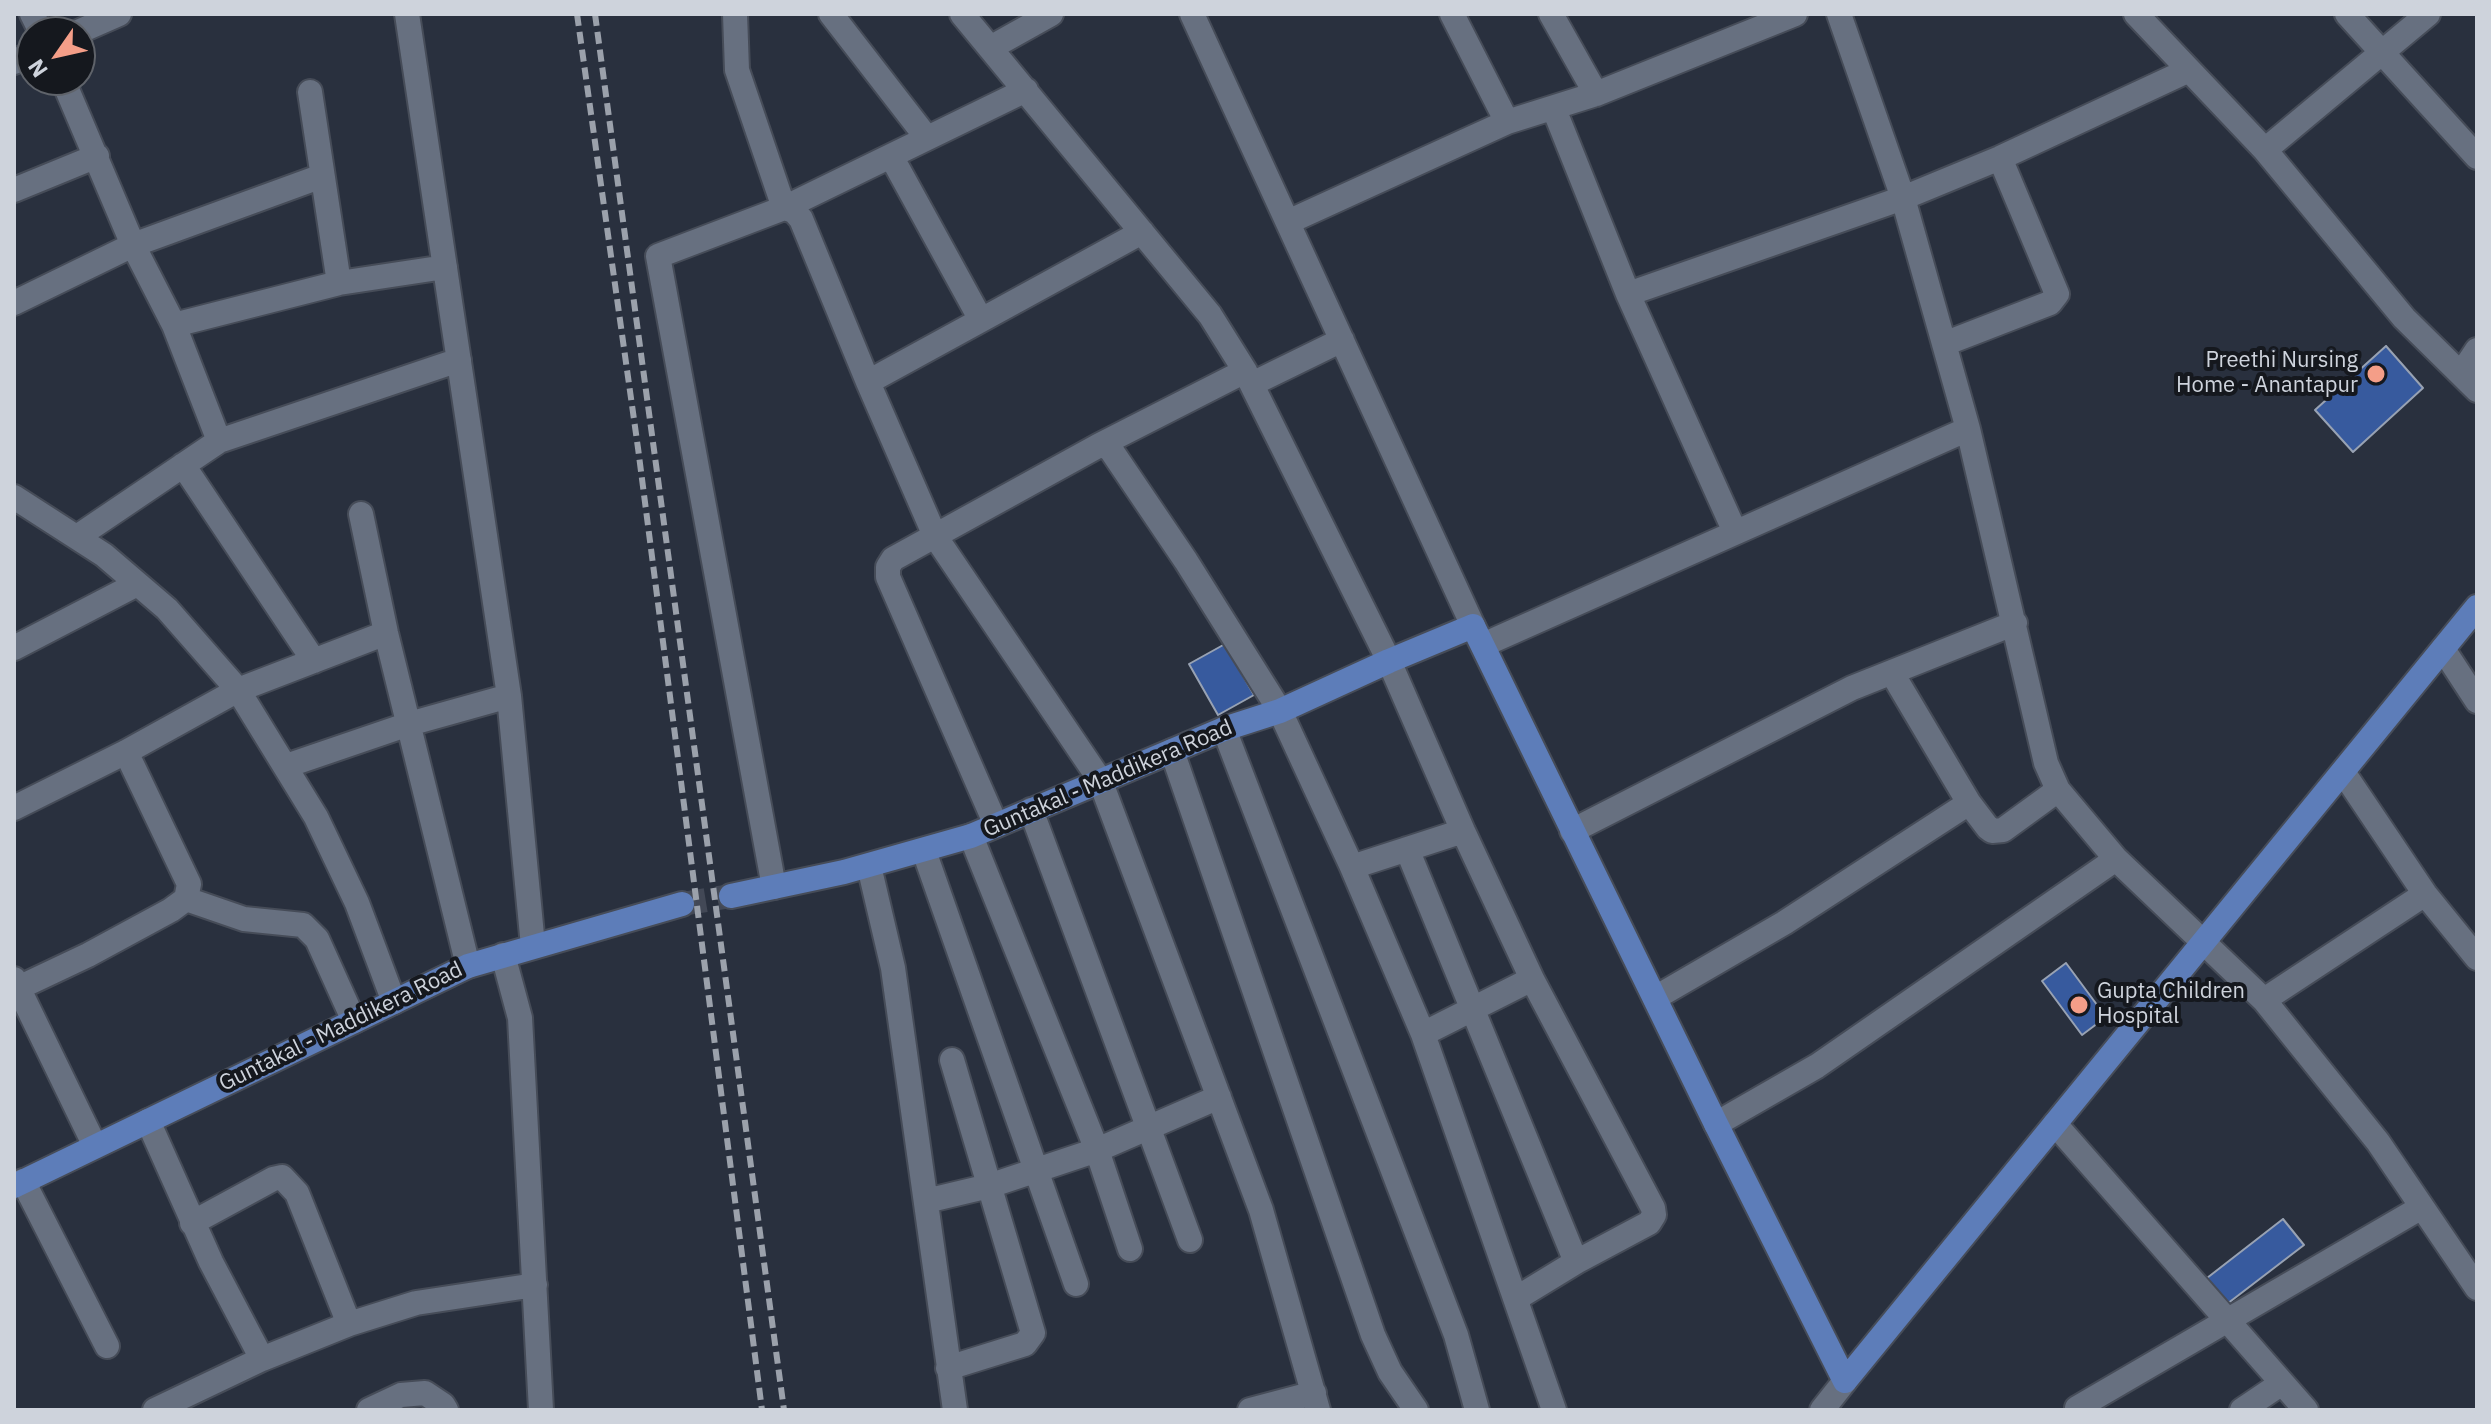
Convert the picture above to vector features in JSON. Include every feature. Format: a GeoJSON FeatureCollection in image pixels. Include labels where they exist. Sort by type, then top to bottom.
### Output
{"type":"FeatureCollection","features":[{"type":"Feature","properties":{"kind":"main road"},"geometry":{"type":"LineString","coordinates":[[1478,636],[1845,1381],[2477,607]]}},
{"type":"Feature","properties":{"kind":"main road","name":"Guntakal - Maddikera Road"},"geometry":{"type":"LineString","coordinates":[[731,896],[869,866],[971,836],[1224,729],[1280,711],[1389,661],[1478,636]]}},
{"type":"Feature","properties":{"kind":"main road","name":"Guntakal - Maddikera Road"},"geometry":{"type":"LineString","coordinates":[[18,1183],[468,966],[682,904]]}},
{"type":"Feature","properties":{"kind":"street"},"geometry":{"type":"LineString","coordinates":[[96,24],[119,14]]}},
{"type":"Feature","properties":{"kind":"street"},"geometry":{"type":"LineString","coordinates":[[407,14],[509,696],[533,946]]}},
{"type":"Feature","properties":{"kind":"street"},"geometry":{"type":"LineString","coordinates":[[735,14],[737,70],[784,208]]}},
{"type":"Feature","properties":{"kind":"street"},"geometry":{"type":"LineString","coordinates":[[831,14],[927,138]]}},
{"type":"Feature","properties":{"kind":"street"},"geometry":{"type":"LineString","coordinates":[[962,14],[1210,315],[1249,378],[1389,661],[1532,979],[1653,1208],[1654,1215],[1649,1223],[1517,1298]]}},
{"type":"Feature","properties":{"kind":"street"},"geometry":{"type":"LineString","coordinates":[[992,47],[1051,14]]}},
{"type":"Feature","properties":{"kind":"street"},"geometry":{"type":"LineString","coordinates":[[1192,14],[1478,636],[1735,532],[1968,429]]}},
{"type":"Feature","properties":{"kind":"street"},"geometry":{"type":"LineString","coordinates":[[1452,14],[1507,122]]}},
{"type":"Feature","properties":{"kind":"street"},"geometry":{"type":"LineString","coordinates":[[1551,14],[1596,94]]}},
{"type":"Feature","properties":{"kind":"street"},"geometry":{"type":"LineString","coordinates":[[1288,222],[1507,122],[1596,94],[1741,25],[1795,14]]}},
{"type":"Feature","properties":{"kind":"street"},"geometry":{"type":"LineString","coordinates":[[1839,14],[1903,198],[1968,429],[2046,763],[2058,790],[2116,859],[2264,1000],[2378,1142],[2477,1288]]}},
{"type":"Feature","properties":{"kind":"street"},"geometry":{"type":"LineString","coordinates":[[2136,14],[2265,150],[2404,318],[2469,382]]}},
{"type":"Feature","properties":{"kind":"street"},"geometry":{"type":"LineString","coordinates":[[2347,14],[2477,157]]}},
{"type":"Feature","properties":{"kind":"street"},"geometry":{"type":"LineString","coordinates":[[2265,150],[2428,14]]}},
{"type":"Feature","properties":{"kind":"street"},"geometry":{"type":"LineString","coordinates":[[1628,294],[1903,198],[2000,158],[2189,70]]}},
{"type":"Feature","properties":{"kind":"street"},"geometry":{"type":"LineString","coordinates":[[774,887],[658,256],[784,208],[1026,90]]}},
{"type":"Feature","properties":{"kind":"street"},"geometry":{"type":"LineString","coordinates":[[310,92],[339,283]]}},
{"type":"Feature","properties":{"kind":"street"},"geometry":{"type":"LineString","coordinates":[[70,96],[133,245],[174,325],[219,441]]}},
{"type":"Feature","properties":{"kind":"street"},"geometry":{"type":"LineString","coordinates":[[1554,109],[1628,294],[1735,532]]}},
{"type":"Feature","properties":{"kind":"street"},"geometry":{"type":"LineString","coordinates":[[14,190],[97,156]]}},
{"type":"Feature","properties":{"kind":"street"},"geometry":{"type":"LineString","coordinates":[[891,156],[981,320]]}},
{"type":"Feature","properties":{"kind":"street"},"geometry":{"type":"LineString","coordinates":[[1944,344],[2050,303],[2057,294],[2000,158]]}},
{"type":"Feature","properties":{"kind":"street"},"geometry":{"type":"LineString","coordinates":[[14,303],[133,245],[322,176]]}},
{"type":"Feature","properties":{"kind":"street"},"geometry":{"type":"LineString","coordinates":[[784,208],[794,211],[801,219],[935,536],[1100,780],[1261,1210],[1316,1401],[1250,1410]]}},
{"type":"Feature","properties":{"kind":"street"},"geometry":{"type":"LineString","coordinates":[[868,382],[1142,232]]}},
{"type":"Feature","properties":{"kind":"street"},"geometry":{"type":"LineString","coordinates":[[174,325],[339,283],[445,267]]}},
{"type":"Feature","properties":{"kind":"street"},"geometry":{"type":"LineString","coordinates":[[996,825],[888,577],[888,567],[893,559],[1098,446],[1342,340]]}},
{"type":"Feature","properties":{"kind":"street"},"geometry":{"type":"LineString","coordinates":[[2469,382],[2477,350]]}},
{"type":"Feature","properties":{"kind":"street"},"geometry":{"type":"LineString","coordinates":[[77,537],[219,441],[459,360]]}},
{"type":"Feature","properties":{"kind":"street"},"geometry":{"type":"LineString","coordinates":[[1098,446],[1111,450],[1186,561],[1280,711],[1352,867],[1423,1034],[1554,1410]]}},
{"type":"Feature","properties":{"kind":"street"},"geometry":{"type":"LineString","coordinates":[[183,465],[314,661]]}},
{"type":"Feature","properties":{"kind":"street"},"geometry":{"type":"LineString","coordinates":[[14,497],[104,555],[167,609],[238,690],[316,817],[357,903],[394,1002]]}},
{"type":"Feature","properties":{"kind":"street"},"geometry":{"type":"LineString","coordinates":[[361,514],[386,633],[468,966]]}},
{"type":"Feature","properties":{"kind":"street"},"geometry":{"type":"LineString","coordinates":[[14,648],[137,584]]}},
{"type":"Feature","properties":{"kind":"street"},"geometry":{"type":"LineString","coordinates":[[1572,831],[1852,688],[2015,623]]}},
{"type":"Feature","properties":{"kind":"street"},"geometry":{"type":"LineString","coordinates":[[14,808],[126,752],[238,690],[386,633]]}},
{"type":"Feature","properties":{"kind":"street"},"geometry":{"type":"LineString","coordinates":[[2443,649],[2477,701]]}},
{"type":"Feature","properties":{"kind":"street"},"geometry":{"type":"LineString","coordinates":[[1892,673],[1969,803],[1992,831],[2003,830],[2058,790]]}},
{"type":"Feature","properties":{"kind":"street"},"geometry":{"type":"LineString","coordinates":[[286,766],[409,724],[509,696]]}},
{"type":"Feature","properties":{"kind":"street"},"geometry":{"type":"LineString","coordinates":[[1224,729],[1456,1335],[1477,1410]]}},
{"type":"Feature","properties":{"kind":"street"},"geometry":{"type":"LineString","coordinates":[[1172,751],[1373,1335],[1390,1372],[1416,1410]]}},
{"type":"Feature","properties":{"kind":"street"},"geometry":{"type":"LineString","coordinates":[[95,1146],[16,986],[102,948],[186,899],[189,884],[126,752]]}},
{"type":"Feature","properties":{"kind":"street"},"geometry":{"type":"LineString","coordinates":[[2343,772],[2425,894],[2477,958]]}},
{"type":"Feature","properties":{"kind":"street"},"geometry":{"type":"LineString","coordinates":[[1655,998],[1784,923],[1969,803]]}},
{"type":"Feature","properties":{"kind":"street"},"geometry":{"type":"LineString","coordinates":[[1031,810],[1190,1240]]}},
{"type":"Feature","properties":{"kind":"street"},"geometry":{"type":"LineString","coordinates":[[1352,867],[1463,831]]}},
{"type":"Feature","properties":{"kind":"street"},"geometry":{"type":"LineString","coordinates":[[971,836],[1097,1150],[1130,1249]]}},
{"type":"Feature","properties":{"kind":"street"},"geometry":{"type":"LineString","coordinates":[[1407,849],[1576,1262]]}},
{"type":"Feature","properties":{"kind":"street"},"geometry":{"type":"LineString","coordinates":[[924,851],[1076,1284]]}},
{"type":"Feature","properties":{"kind":"street"},"geometry":{"type":"LineString","coordinates":[[1716,1124],[1817,1066],[2116,859]]}},
{"type":"Feature","properties":{"kind":"street"},"geometry":{"type":"LineString","coordinates":[[869,866],[893,968],[955,1410]]}},
{"type":"Feature","properties":{"kind":"street"},"geometry":{"type":"LineString","coordinates":[[2264,1000],[2425,894]]}},
{"type":"Feature","properties":{"kind":"street"},"geometry":{"type":"LineString","coordinates":[[186,899],[244,919],[303,925],[317,939],[354,1021]]}},
{"type":"Feature","properties":{"kind":"street"},"geometry":{"type":"LineString","coordinates":[[503,955],[520,1018],[535,1285],[537,1408]]}},
{"type":"Feature","properties":{"kind":"street"},"geometry":{"type":"LineString","coordinates":[[1423,1034],[1532,979]]}},
{"type":"Feature","properties":{"kind":"street"},"geometry":{"type":"LineString","coordinates":[[948,1368],[1025,1344],[1033,1333],[952,1060]]}},
{"type":"Feature","properties":{"kind":"street"},"geometry":{"type":"LineString","coordinates":[[926,1201],[989,1186],[1097,1150],[1219,1097]]}},
{"type":"Feature","properties":{"kind":"street"},"geometry":{"type":"LineString","coordinates":[[148,1121],[192,1223],[262,1359]]}},
{"type":"Feature","properties":{"kind":"street"},"geometry":{"type":"LineString","coordinates":[[2055,1124],[2306,1410]]}},
{"type":"Feature","properties":{"kind":"street"},"geometry":{"type":"LineString","coordinates":[[192,1223],[282,1177],[297,1193],[349,1324]]}},
{"type":"Feature","properties":{"kind":"street"},"geometry":{"type":"LineString","coordinates":[[18,1183],[107,1346]]}},
{"type":"Feature","properties":{"kind":"street"},"geometry":{"type":"LineString","coordinates":[[2077,1408],[2422,1207]]}},
{"type":"Feature","properties":{"kind":"street"},"geometry":{"type":"LineString","coordinates":[[155,1410],[262,1359],[349,1324],[416,1303],[535,1285]]}},
{"type":"Feature","properties":{"kind":"street"},"geometry":{"type":"LineString","coordinates":[[1829,1407],[1845,1381]]}},
{"type":"Feature","properties":{"kind":"street"},"geometry":{"type":"LineString","coordinates":[[2242,1410],[2282,1383]]}},
{"type":"Feature","properties":{"kind":"street"},"geometry":{"type":"LineString","coordinates":[[369,1410],[401,1395],[425,1393],[446,1410]]}},
{"type":"Feature","properties":{"kind":"building"},"geometry":{"type":"Polygon","coordinates":[[[2386,346],[2423,388],[2353,452],[2315,410],[2386,346]]]}},
{"type":"Feature","properties":{"kind":"building"},"geometry":{"type":"Polygon","coordinates":[[[1225,644],[1254,695],[1218,715],[1189,664],[1225,644]]]}},
{"type":"Feature","properties":{"kind":"building"},"geometry":{"type":"Polygon","coordinates":[[[2066,963],[2106,1017],[2082,1035],[2042,981],[2066,963]]]}},
{"type":"Feature","properties":{"kind":"building"},"geometry":{"type":"Polygon","coordinates":[[[2283,1219],[2304,1245],[2227,1304],[2207,1278],[2283,1219]]]}},
{"type":"Feature","properties":{"kind":"tunnel"},"geometry":{"type":"LineString","coordinates":[[682,904],[731,896]]}},
{"type":"Feature","properties":{"kind":"railway"},"geometry":{"type":"LineString","coordinates":[[577,14],[638,448],[762,1410]]}},
{"type":"Feature","properties":{"kind":"railway"},"geometry":{"type":"LineString","coordinates":[[595,14],[784,1410]]}},
{"type":"Feature","properties":{"kind":"place","name":"Preethi Nursing Home - Anantapur"},"geometry":{"type":"Point","coordinates":[2376,374]}},
{"type":"Feature","properties":{"kind":"place","name":"Gupta Children Hospital"},"geometry":{"type":"Point","coordinates":[2079,1005]}}]}
